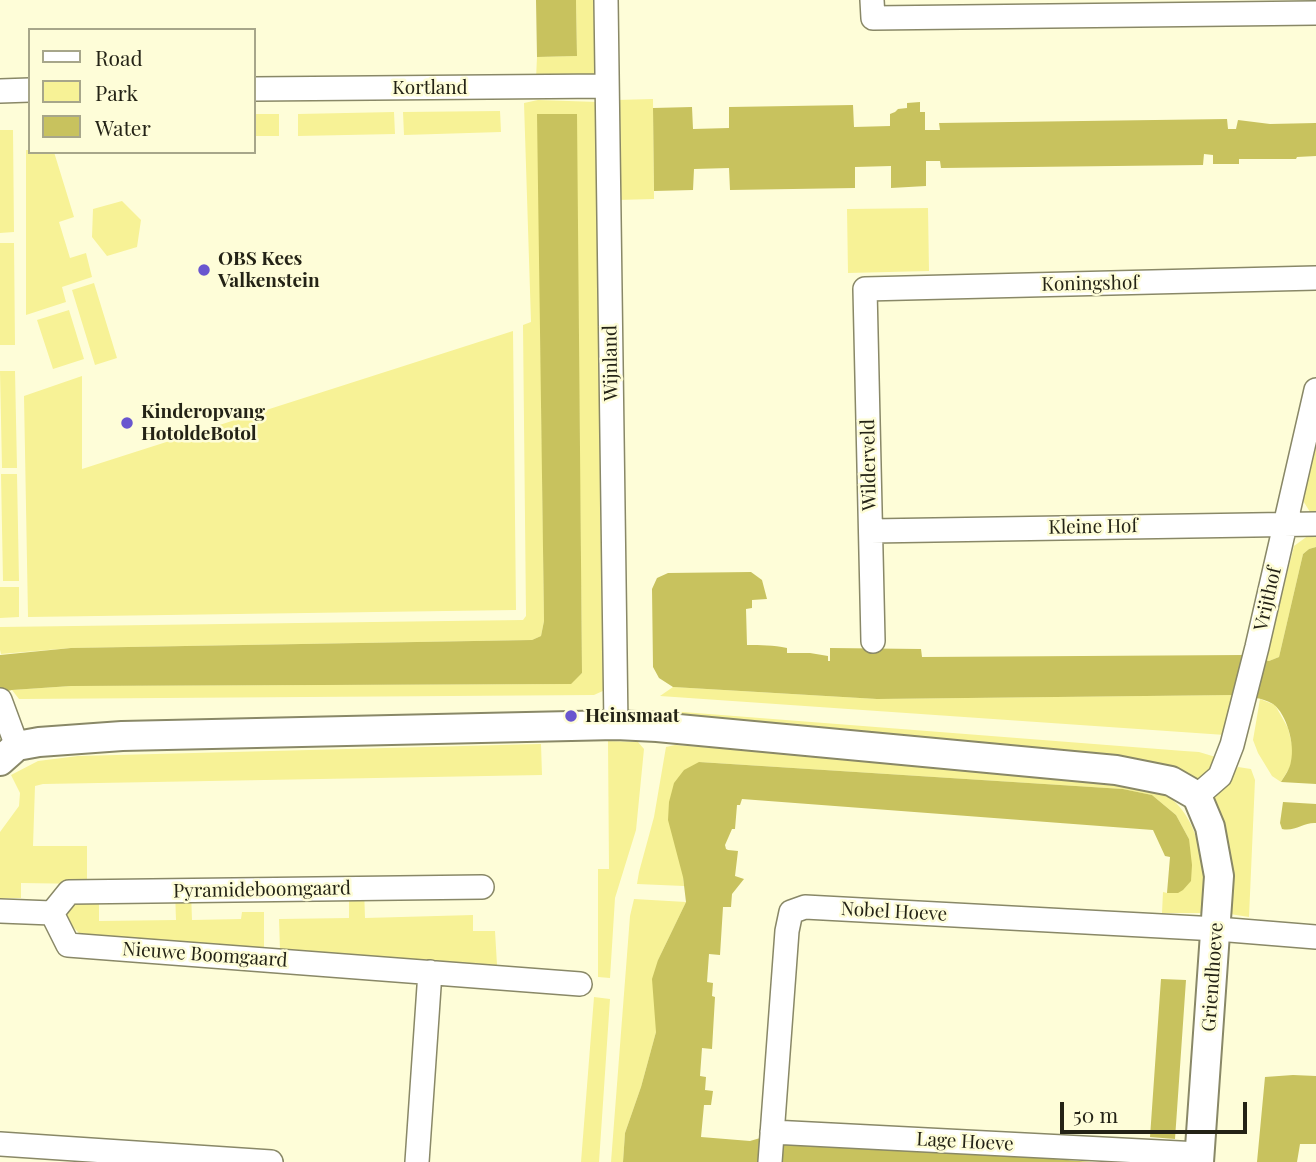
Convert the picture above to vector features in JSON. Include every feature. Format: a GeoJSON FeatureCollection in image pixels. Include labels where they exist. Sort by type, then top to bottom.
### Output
{"type":"FeatureCollection","features":[{"type":"Feature","properties":{"kind":"street","name":"Wijnland"},"geometry":{"type":"LineString","coordinates":[[606,0],[616,725]]}},
{"type":"Feature","properties":{"kind":"street"},"geometry":{"type":"LineString","coordinates":[[872,9],[1316,13]]}},
{"type":"Feature","properties":{"kind":"street","name":"Kortland"},"geometry":{"type":"LineString","coordinates":[[256,89],[607,86]]}},
{"type":"Feature","properties":{"kind":"street"},"geometry":{"type":"LineString","coordinates":[[0,91],[28,90]]}},
{"type":"Feature","properties":{"kind":"street","name":"Koningshof"},"geometry":{"type":"LineString","coordinates":[[865,289],[1316,278]]}},
{"type":"Feature","properties":{"kind":"street","name":"Wilderveld"},"geometry":{"type":"LineString","coordinates":[[865,289],[873,641]]}},
{"type":"Feature","properties":{"kind":"street","name":"Vrijthof"},"geometry":{"type":"LineString","coordinates":[[1197,796],[1220,776],[1244,701],[1316,390]]}},
{"type":"Feature","properties":{"kind":"street","name":"Kleine Hof"},"geometry":{"type":"LineString","coordinates":[[871,530],[1316,524]]}},
{"type":"Feature","properties":{"kind":"street"},"geometry":{"type":"LineString","coordinates":[[1,702],[8,754],[39,742],[122,736],[616,725],[1116,770],[1171,781],[1197,796]]}},
{"type":"Feature","properties":{"kind":"street","name":"Griendhoeve"},"geometry":{"type":"LineString","coordinates":[[1197,796],[1210,827],[1219,876],[1199,1158]]}},
{"type":"Feature","properties":{"kind":"street","name":"Pyramideboomgaard"},"geometry":{"type":"LineString","coordinates":[[52,913],[69,892],[482,887]]}},
{"type":"Feature","properties":{"kind":"street","name":"Nobel Hoeve"},"geometry":{"type":"LineString","coordinates":[[772,1133],[787,931],[792,912],[805,907],[1217,929]]}},
{"type":"Feature","properties":{"kind":"street"},"geometry":{"type":"LineString","coordinates":[[0,911],[52,913]]}},
{"type":"Feature","properties":{"kind":"street","name":"Nieuwe Boomgaard"},"geometry":{"type":"LineString","coordinates":[[52,913],[68,945],[580,984]]}},
{"type":"Feature","properties":{"kind":"street"},"geometry":{"type":"LineString","coordinates":[[1217,929],[1316,937]]}},
{"type":"Feature","properties":{"kind":"street"},"geometry":{"type":"LineString","coordinates":[[417,1162],[430,972]]}},
{"type":"Feature","properties":{"kind":"street"},"geometry":{"type":"LineString","coordinates":[[770,1162],[772,1133]]}},
{"type":"Feature","properties":{"kind":"street","name":"Lage Hoeve"},"geometry":{"type":"LineString","coordinates":[[772,1133],[1199,1158]]}},
{"type":"Feature","properties":{"kind":"street"},"geometry":{"type":"LineString","coordinates":[[0,1144],[271,1162]]}},
{"type":"Feature","properties":{"kind":"green space"},"geometry":{"type":"Polygon","coordinates":[[[576,0],[597,0],[598,77],[536,79],[537,57],[577,56],[576,0]]]}},
{"type":"Feature","properties":{"kind":"green space"},"geometry":{"type":"Polygon","coordinates":[[[653,99],[654,199],[617,200],[616,100],[653,99]]]}},
{"type":"Feature","properties":{"kind":"green space"},"geometry":{"type":"Polygon","coordinates":[[[538,100],[598,102],[605,690],[594,695],[19,699],[12,690],[71,686],[570,684],[582,673],[576,114],[538,114],[544,621],[541,636],[532,640],[71,648],[1,654],[0,650],[0,627],[523,620],[526,616],[523,325],[531,322],[524,103],[538,100]]]}},
{"type":"Feature","properties":{"kind":"green space"},"geometry":{"type":"Polygon","coordinates":[[[500,111],[501,132],[404,135],[403,112],[500,111]]]}},
{"type":"Feature","properties":{"kind":"green space"},"geometry":{"type":"Polygon","coordinates":[[[394,112],[395,134],[298,136],[298,114],[394,112]]]}},
{"type":"Feature","properties":{"kind":"green space"},"geometry":{"type":"Polygon","coordinates":[[[256,114],[279,114],[279,136],[256,136],[256,114]]]}},
{"type":"Feature","properties":{"kind":"green space"},"geometry":{"type":"Polygon","coordinates":[[[0,130],[13,130],[14,232],[0,233],[0,130]]]}},
{"type":"Feature","properties":{"kind":"green space"},"geometry":{"type":"Polygon","coordinates":[[[28,150],[28,154],[55,154],[74,217],[59,222],[70,258],[86,253],[92,277],[62,287],[66,302],[26,315],[28,150]]]}},
{"type":"Feature","properties":{"kind":"green space"},"geometry":{"type":"Polygon","coordinates":[[[122,201],[141,220],[137,247],[107,256],[92,237],[93,209],[122,201]]]}},
{"type":"Feature","properties":{"kind":"green space"},"geometry":{"type":"Polygon","coordinates":[[[928,208],[929,271],[848,273],[847,209],[928,208]]]}},
{"type":"Feature","properties":{"kind":"green space"},"geometry":{"type":"Polygon","coordinates":[[[0,243],[14,243],[15,345],[0,345],[0,243]]]}},
{"type":"Feature","properties":{"kind":"green space"},"geometry":{"type":"Polygon","coordinates":[[[94,283],[117,358],[95,365],[72,290],[94,283]]]}},
{"type":"Feature","properties":{"kind":"green space"},"geometry":{"type":"Polygon","coordinates":[[[69,310],[84,359],[53,369],[37,320],[69,310]]]}},
{"type":"Feature","properties":{"kind":"green space"},"geometry":{"type":"Polygon","coordinates":[[[513,331],[516,610],[28,617],[24,396],[82,376],[82,469],[513,331]]]}},
{"type":"Feature","properties":{"kind":"green space"},"geometry":{"type":"Polygon","coordinates":[[[0,371],[15,371],[17,468],[2,468],[0,371]]]}},
{"type":"Feature","properties":{"kind":"green space"},"geometry":{"type":"Polygon","coordinates":[[[1316,442],[1316,514],[1310,512],[1302,499],[1316,442]]]}},
{"type":"Feature","properties":{"kind":"green space"},"geometry":{"type":"Polygon","coordinates":[[[1,474],[17,474],[19,581],[3,581],[1,474]]]}},
{"type":"Feature","properties":{"kind":"green space"},"geometry":{"type":"Polygon","coordinates":[[[1309,535],[1316,535],[1316,547],[1303,554],[1279,657],[1265,660],[1294,546],[1309,535]]]}},
{"type":"Feature","properties":{"kind":"green space"},"geometry":{"type":"Polygon","coordinates":[[[0,587],[19,587],[19,617],[0,618],[0,587]]]}},
{"type":"Feature","properties":{"kind":"green space"},"geometry":{"type":"Polygon","coordinates":[[[673,687],[877,699],[1234,695],[1225,735],[660,696],[673,687]]]}},
{"type":"Feature","properties":{"kind":"green space"},"geometry":{"type":"Polygon","coordinates":[[[1260,699],[1275,705],[1288,728],[1293,749],[1291,765],[1281,782],[1272,776],[1253,740],[1260,699]]]}},
{"type":"Feature","properties":{"kind":"green space"},"geometry":{"type":"Polygon","coordinates":[[[670,711],[1199,752],[1219,758],[1211,770],[1196,780],[669,721],[670,711]]]}},
{"type":"Feature","properties":{"kind":"green space"},"geometry":{"type":"Polygon","coordinates":[[[608,741],[638,742],[644,749],[636,830],[615,898],[610,978],[598,977],[598,869],[609,869],[608,741]]]}},
{"type":"Feature","properties":{"kind":"green space"},"geometry":{"type":"Polygon","coordinates":[[[541,744],[542,775],[35,786],[33,846],[87,846],[87,884],[21,883],[21,898],[0,898],[0,832],[19,806],[20,793],[11,775],[38,761],[78,756],[541,744]]]}},
{"type":"Feature","properties":{"kind":"green space"},"geometry":{"type":"Polygon","coordinates":[[[675,745],[1117,778],[1145,785],[1170,798],[1183,810],[1191,825],[1202,859],[1206,913],[1162,913],[1163,892],[1167,893],[1189,839],[1176,815],[1152,795],[1123,789],[699,762],[684,886],[637,884],[654,817],[666,747],[675,745]]]}},
{"type":"Feature","properties":{"kind":"green space"},"geometry":{"type":"Polygon","coordinates":[[[1238,767],[1251,769],[1255,780],[1249,917],[1230,914],[1223,823],[1213,795],[1222,791],[1238,767]]]}},
{"type":"Feature","properties":{"kind":"green space"},"geometry":{"type":"Polygon","coordinates":[[[349,888],[364,888],[365,918],[473,915],[473,931],[495,931],[497,965],[280,951],[279,919],[349,918],[349,888]]]}},
{"type":"Feature","properties":{"kind":"green space"},"geometry":{"type":"Polygon","coordinates":[[[175,891],[191,891],[192,920],[241,919],[242,912],[264,912],[264,950],[84,938],[68,922],[67,912],[79,899],[99,898],[99,921],[176,920],[175,891]]]}},
{"type":"Feature","properties":{"kind":"green space"},"geometry":{"type":"Polygon","coordinates":[[[634,899],[686,902],[658,960],[656,1032],[625,1133],[623,1162],[611,1162],[630,916],[634,899]]]}},
{"type":"Feature","properties":{"kind":"green space"},"geometry":{"type":"Polygon","coordinates":[[[594,997],[610,999],[599,1162],[581,1162],[594,997]]]}},
{"type":"Feature","properties":{"kind":"water"},"geometry":{"type":"Polygon","coordinates":[[[536,0],[576,0],[577,56],[537,57],[536,0]]]}},
{"type":"Feature","properties":{"kind":"water"},"geometry":{"type":"Polygon","coordinates":[[[920,102],[920,112],[925,112],[925,130],[940,130],[939,123],[1227,119],[1228,129],[1236,129],[1238,120],[1270,124],[1316,123],[1316,156],[1296,159],[1239,159],[1239,164],[1213,164],[1213,155],[1204,154],[1203,165],[941,168],[940,161],[926,161],[926,186],[891,188],[891,166],[855,167],[855,188],[730,190],[729,168],[694,169],[693,190],[654,191],[653,108],[692,107],[693,129],[729,128],[729,107],[853,105],[854,127],[890,126],[890,114],[907,108],[907,103],[920,102]]]}},
{"type":"Feature","properties":{"kind":"water"},"geometry":{"type":"Polygon","coordinates":[[[537,114],[577,114],[582,673],[571,684],[71,686],[0,693],[0,655],[71,648],[532,640],[541,636],[544,621],[537,114]]]}},
{"type":"Feature","properties":{"kind":"water"},"geometry":{"type":"Polygon","coordinates":[[[1316,547],[1316,784],[1281,782],[1291,761],[1289,730],[1273,704],[1254,698],[1234,695],[877,699],[673,687],[659,678],[653,667],[652,589],[657,578],[668,573],[751,572],[762,580],[767,599],[752,600],[752,608],[746,609],[747,645],[777,646],[787,648],[787,653],[828,656],[828,661],[830,648],[921,649],[922,657],[1243,655],[1269,661],[1279,657],[1303,554],[1316,547]]]}},
{"type":"Feature","properties":{"kind":"water"},"geometry":{"type":"Polygon","coordinates":[[[699,762],[1123,789],[1152,795],[1176,815],[1189,839],[1192,865],[1191,881],[1178,893],[1167,893],[1170,857],[1165,856],[1153,830],[742,799],[740,805],[737,805],[735,829],[732,829],[725,845],[728,850],[738,851],[735,876],[744,879],[732,894],[731,907],[723,907],[720,955],[709,954],[707,982],[713,983],[712,996],[715,997],[712,1049],[702,1048],[700,1076],[706,1077],[705,1090],[713,1091],[711,1105],[704,1105],[701,1137],[750,1141],[767,1136],[1092,1162],[623,1162],[625,1133],[656,1032],[652,979],[658,960],[686,902],[683,877],[668,820],[669,802],[674,783],[684,770],[699,762]]]}},
{"type":"Feature","properties":{"kind":"water"},"geometry":{"type":"Polygon","coordinates":[[[1283,802],[1316,804],[1316,823],[1282,829],[1280,823],[1283,802]]]}},
{"type":"Feature","properties":{"kind":"water"},"geometry":{"type":"Polygon","coordinates":[[[1161,979],[1186,980],[1175,1139],[1150,1137],[1161,979]]]}},
{"type":"Feature","properties":{"kind":"water"},"geometry":{"type":"Polygon","coordinates":[[[1316,1076],[1316,1144],[1300,1144],[1297,1162],[1257,1162],[1265,1077],[1316,1076]]]}},
{"type":"Feature","properties":{"kind":"place","name":"OBS Kees Valkenstein"},"geometry":{"type":"Point","coordinates":[204,270]}},
{"type":"Feature","properties":{"kind":"place","name":"Kinderopvang HotoldeBotol"},"geometry":{"type":"Point","coordinates":[127,423]}},
{"type":"Feature","properties":{"kind":"place","name":"Heinsmaat"},"geometry":{"type":"Point","coordinates":[571,716]}}]}
